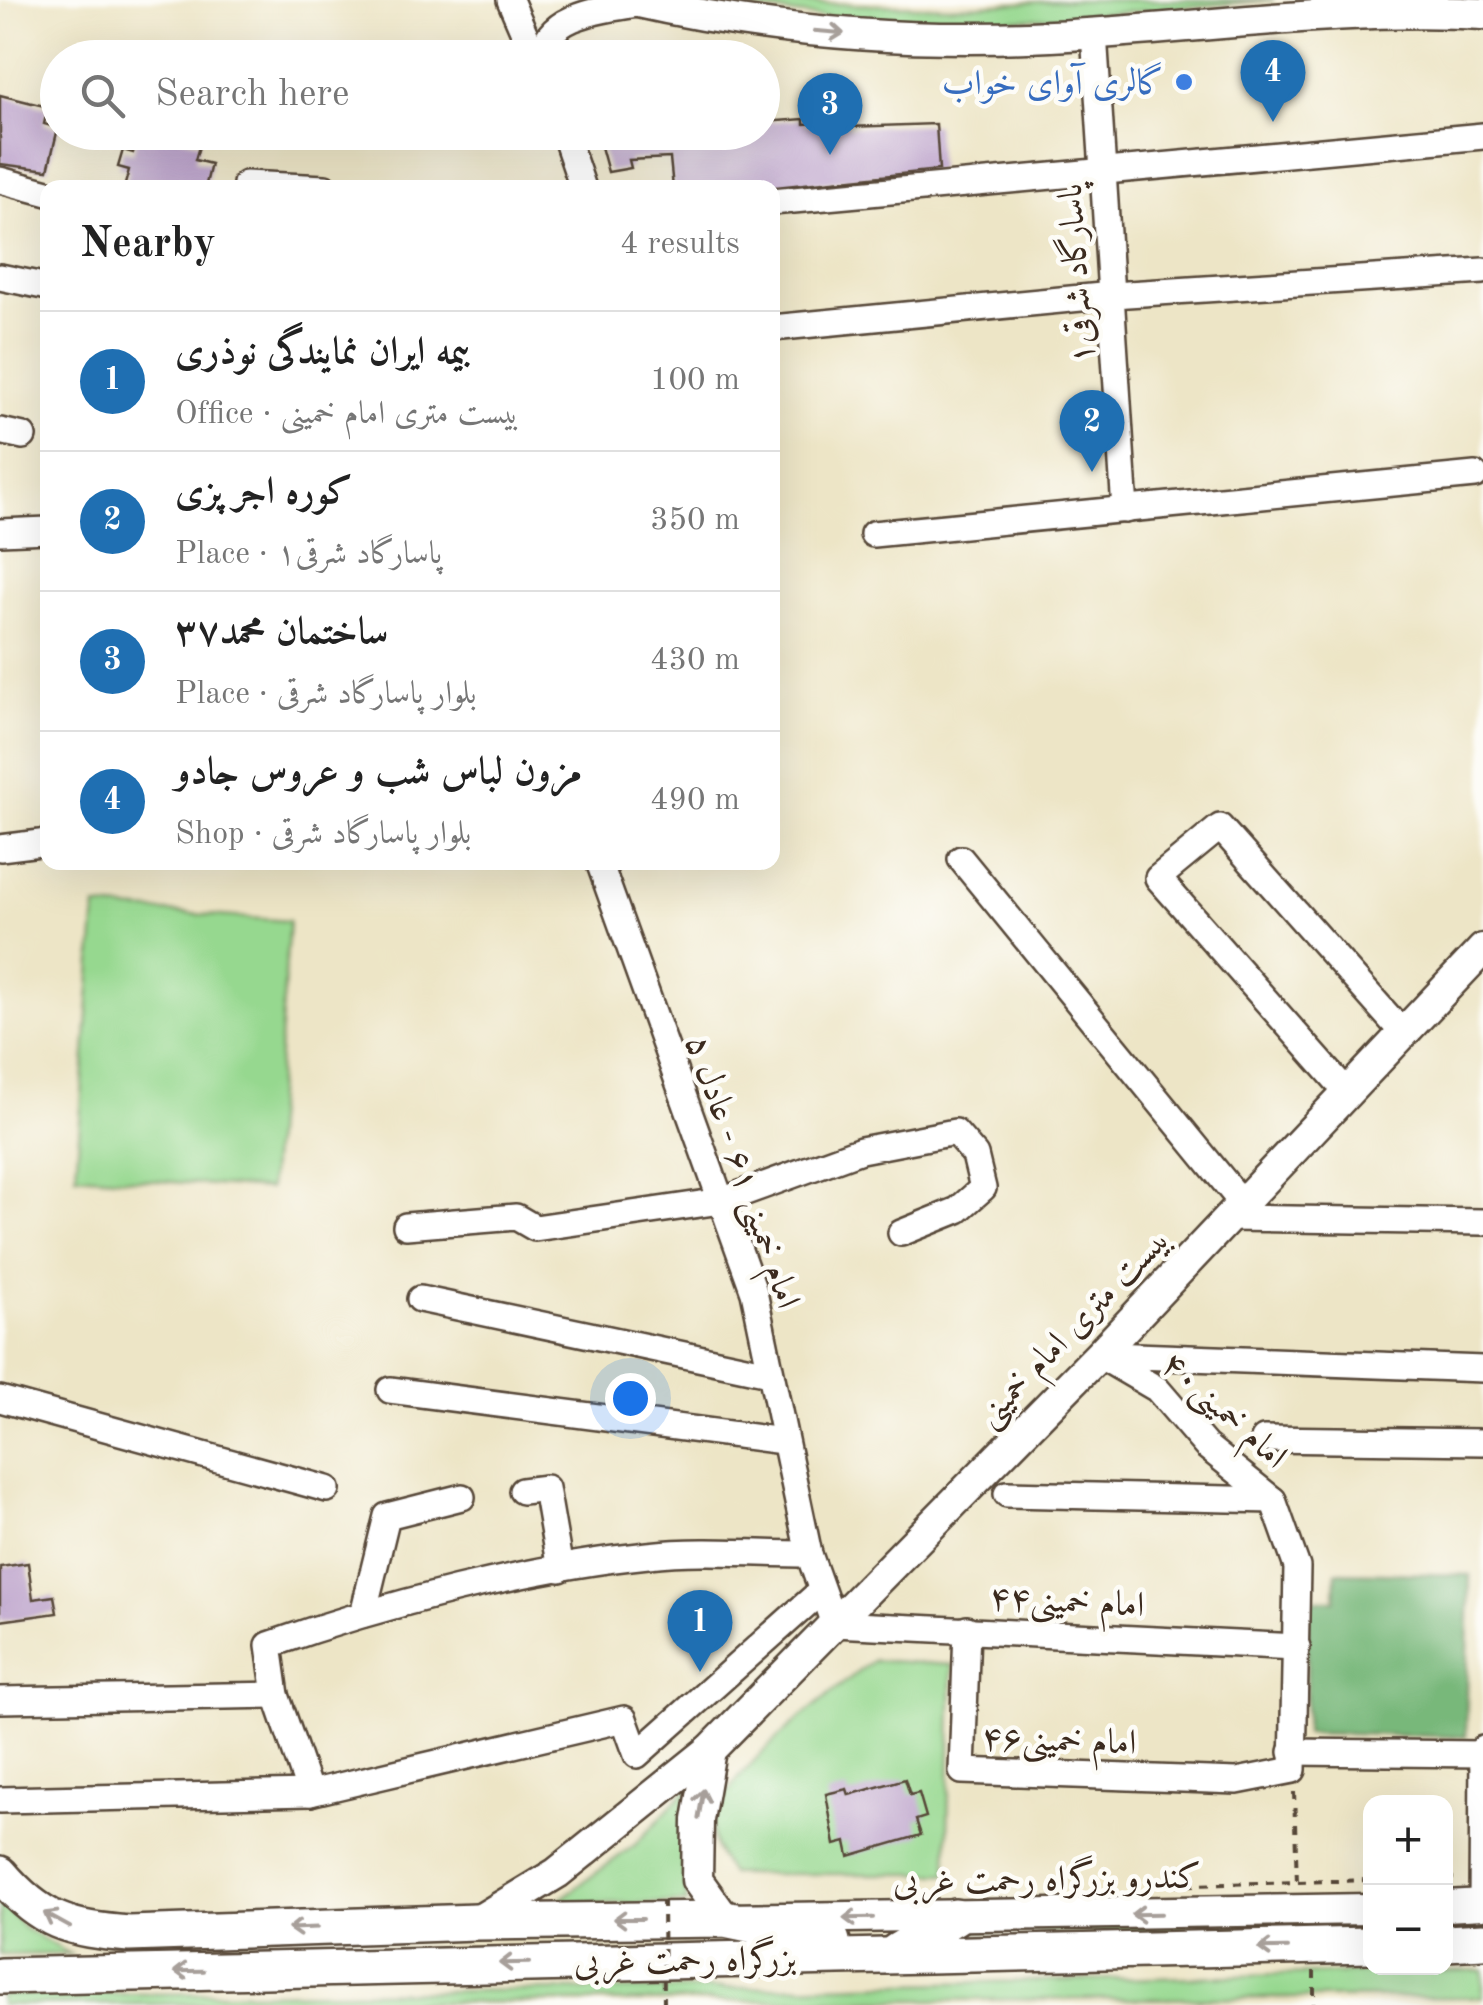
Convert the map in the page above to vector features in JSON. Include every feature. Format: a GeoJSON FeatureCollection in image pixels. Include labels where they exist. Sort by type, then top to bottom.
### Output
{"type":"FeatureCollection","features":[{"type":"Feature","properties":{"kind":"highway"},"geometry":{"type":"LineString","coordinates":[[0,1874],[46,1916],[73,1929],[129,1934],[476,1922],[725,1919],[891,1954],[956,1917]]}},
{"type":"Feature","properties":{"kind":"highway"},"geometry":{"type":"LineString","coordinates":[[1453,1942],[1483,1941]]}},
{"type":"Feature","properties":{"kind":"highway","name":"بزرگراه رحمت غربی"},"geometry":{"type":"LineString","coordinates":[[0,1976],[1363,1945]]}},
{"type":"Feature","properties":{"kind":"main road"},"geometry":{"type":"LineString","coordinates":[[636,2],[755,23],[871,36],[1094,33],[1378,10],[1483,14]]}},
{"type":"Feature","properties":{"kind":"main road","name":"بیست متری امام خمینی"},"geometry":{"type":"LineString","coordinates":[[476,1922],[557,1873],[710,1750],[1099,1355],[1483,949]]}},
{"type":"Feature","properties":{"kind":"main road"},"geometry":{"type":"LineString","coordinates":[[710,1750],[698,1820],[697,1880],[725,1919]]}},
{"type":"Feature","properties":{"kind":"main road"},"geometry":{"type":"LineString","coordinates":[[1453,1906],[1482,1904]]}},
{"type":"Feature","properties":{"kind":"main road","name":"کندرو بزرگراه رحمت غربی"},"geometry":{"type":"LineString","coordinates":[[725,1919],[1363,1909]]}},
{"type":"Feature","properties":{"kind":"street"},"geometry":{"type":"LineString","coordinates":[[510,0],[529,40]]}},
{"type":"Feature","properties":{"kind":"street"},"geometry":{"type":"LineString","coordinates":[[547,40],[554,29],[597,10],[636,2]]}},
{"type":"Feature","properties":{"kind":"street","name":"پاسارگاد شرقی۱"},"geometry":{"type":"LineString","coordinates":[[1094,33],[1125,510]]}},
{"type":"Feature","properties":{"kind":"street"},"geometry":{"type":"LineString","coordinates":[[780,201],[1483,136]]}},
{"type":"Feature","properties":{"kind":"street"},"geometry":{"type":"LineString","coordinates":[[570,150],[580,180]]}},
{"type":"Feature","properties":{"kind":"street"},"geometry":{"type":"LineString","coordinates":[[0,180],[40,191]]}},
{"type":"Feature","properties":{"kind":"street"},"geometry":{"type":"LineString","coordinates":[[780,327],[1112,295],[1483,272]]}},
{"type":"Feature","properties":{"kind":"street"},"geometry":{"type":"LineString","coordinates":[[0,277],[40,285]]}},
{"type":"Feature","properties":{"kind":"street"},"geometry":{"type":"LineString","coordinates":[[874,534],[1476,475]]}},
{"type":"Feature","properties":{"kind":"street"},"geometry":{"type":"LineString","coordinates":[[0,532],[40,530]]}},
{"type":"Feature","properties":{"kind":"street"},"geometry":{"type":"LineString","coordinates":[[1346,1091],[1158,878],[1220,827],[1403,1033]]}},
{"type":"Feature","properties":{"kind":"street"},"geometry":{"type":"LineString","coordinates":[[0,848],[40,843]]}},
{"type":"Feature","properties":{"kind":"street"},"geometry":{"type":"LineString","coordinates":[[961,859],[1236,1211],[1476,1222]]}},
{"type":"Feature","properties":{"kind":"street","name":"امام خمینی ۶۱ - عادل ۵"},"geometry":{"type":"LineString","coordinates":[[602,870],[754,1292],[782,1441],[809,1554],[834,1624]]}},
{"type":"Feature","properties":{"kind":"street"},"geometry":{"type":"LineString","coordinates":[[406,1226],[516,1217],[535,1228],[721,1201],[861,1150],[956,1132],[976,1155],[982,1188],[958,1210],[900,1232]]}},
{"type":"Feature","properties":{"kind":"street"},"geometry":{"type":"LineString","coordinates":[[420,1299],[770,1373]]}},
{"type":"Feature","properties":{"kind":"street"},"geometry":{"type":"LineString","coordinates":[[1099,1355],[1351,1368],[1483,1369]]}},
{"type":"Feature","properties":{"kind":"street","name":"امام خمینی۴۰"},"geometry":{"type":"LineString","coordinates":[[1099,1355],[1157,1390],[1206,1446],[1273,1500],[1298,1567],[1293,1761]]}},
{"type":"Feature","properties":{"kind":"street"},"geometry":{"type":"LineString","coordinates":[[390,1390],[782,1441]]}},
{"type":"Feature","properties":{"kind":"street"},"geometry":{"type":"LineString","coordinates":[[0,1398],[327,1489]]}},
{"type":"Feature","properties":{"kind":"street"},"geometry":{"type":"LineString","coordinates":[[1264,1439],[1483,1442]]}},
{"type":"Feature","properties":{"kind":"street"},"geometry":{"type":"LineString","coordinates":[[522,1491],[546,1488],[560,1569]]}},
{"type":"Feature","properties":{"kind":"street"},"geometry":{"type":"LineString","coordinates":[[1007,1494],[1273,1500]]}},
{"type":"Feature","properties":{"kind":"street"},"geometry":{"type":"LineString","coordinates":[[363,1614],[387,1516],[462,1497]]}},
{"type":"Feature","properties":{"kind":"street"},"geometry":{"type":"LineString","coordinates":[[310,1793],[276,1696],[269,1646],[363,1614],[560,1569],[650,1555],[809,1554]]}},
{"type":"Feature","properties":{"kind":"street"},"geometry":{"type":"LineString","coordinates":[[0,1800],[310,1793],[624,1719],[637,1755],[821,1591]]}},
{"type":"Feature","properties":{"kind":"street","name":"۴۴امام خمینی"},"geometry":{"type":"LineString","coordinates":[[834,1624],[1297,1646]]}},
{"type":"Feature","properties":{"kind":"street","name":"امام خمینی۴۶"},"geometry":{"type":"LineString","coordinates":[[967,1630],[962,1770],[1237,1781],[1293,1761]]}},
{"type":"Feature","properties":{"kind":"street"},"geometry":{"type":"LineString","coordinates":[[0,1700],[276,1696]]}},
{"type":"Feature","properties":{"kind":"street"},"geometry":{"type":"LineString","coordinates":[[1293,1761],[1483,1751],[1482,1904]]}},
{"type":"Feature","properties":{"kind":"path"},"geometry":{"type":"LineString","coordinates":[[1293,1761],[1298,1912]]}},
{"type":"Feature","properties":{"kind":"path"},"geometry":{"type":"LineString","coordinates":[[663,1900],[664,2005]]}},
{"type":"Feature","properties":{"kind":"green space"},"geometry":{"type":"Polygon","coordinates":[[[710,0],[950,7],[1073,0],[1274,0],[1062,17],[921,22],[780,12],[710,0]]]}},
{"type":"Feature","properties":{"kind":"green space"},"geometry":{"type":"Polygon","coordinates":[[[96,907],[289,921],[269,1189],[76,1175],[96,907]]]}},
{"type":"Feature","properties":{"kind":"green space"},"geometry":{"type":"Polygon","coordinates":[[[1336,1572],[1470,1575],[1466,1737],[1305,1733],[1309,1600],[1335,1600],[1336,1572]]]}},
{"type":"Feature","properties":{"kind":"green space"},"geometry":{"type":"Polygon","coordinates":[[[874,1660],[952,1665],[947,1874],[730,1874],[713,1838],[720,1804],[756,1758],[874,1660]]]}},
{"type":"Feature","properties":{"kind":"green space"},"geometry":{"type":"Polygon","coordinates":[[[690,1786],[681,1841],[687,1903],[555,1903],[636,1844],[690,1786]]]}},
{"type":"Feature","properties":{"kind":"green space"},"geometry":{"type":"Polygon","coordinates":[[[0,1900],[24,1928],[70,1954],[0,1955],[0,1900]]]}},
{"type":"Feature","properties":{"kind":"green space"},"geometry":{"type":"Polygon","coordinates":[[[1363,1922],[1363,1932],[950,1932],[996,1927],[1363,1922]]]}},
{"type":"Feature","properties":{"kind":"green space"},"geometry":{"type":"Polygon","coordinates":[[[1483,1970],[1483,1997],[0,2005],[0,1995],[694,1989],[1363,1973],[1453,1975],[1453,1971],[1483,1970]]]}},
{"type":"Feature","properties":{"kind":"building"},"geometry":{"type":"Polygon","coordinates":[[[0,95],[40,105],[40,150],[53,150],[48,170],[0,164],[0,95]]]}},
{"type":"Feature","properties":{"kind":"building"},"geometry":{"type":"Polygon","coordinates":[[[804,119],[804,124],[847,121],[848,127],[936,124],[939,170],[780,187],[780,180],[672,180],[670,158],[629,160],[631,168],[608,172],[602,150],[780,150],[780,121],[804,119]]]}},
{"type":"Feature","properties":{"kind":"building"},"geometry":{"type":"Polygon","coordinates":[[[123,150],[133,153],[198,150],[195,160],[211,164],[207,180],[126,180],[129,170],[118,167],[123,150]]]}},
{"type":"Feature","properties":{"kind":"building"},"geometry":{"type":"Polygon","coordinates":[[[28,1563],[33,1599],[54,1596],[57,1613],[0,1621],[0,1567],[28,1563]]]}},
{"type":"Feature","properties":{"kind":"building"},"geometry":{"type":"Polygon","coordinates":[[[905,1779],[910,1795],[919,1793],[926,1817],[916,1820],[921,1835],[849,1856],[846,1842],[835,1845],[826,1794],[847,1789],[849,1795],[905,1779]]]}},
{"type":"Feature","properties":{"kind":"place","name":"گالری آوای خواب"},"geometry":{"type":"Point","coordinates":[1184,82]}},
{"type":"Feature","properties":{"kind":"place","name":"مزون لباس شب و عروس جادو"},"geometry":{"type":"Point","coordinates":[1273,122]}},
{"type":"Feature","properties":{"kind":"place","name":"ساختمان محمد۳۷"},"geometry":{"type":"Point","coordinates":[830,155]}},
{"type":"Feature","properties":{"kind":"place","name":"کوره اجر پزی"},"geometry":{"type":"Point","coordinates":[1092,472]}},
{"type":"Feature","properties":{"kind":"place","name":"بیمه ایران نمایندگی نوذری"},"geometry":{"type":"Point","coordinates":[700,1672]}}]}
